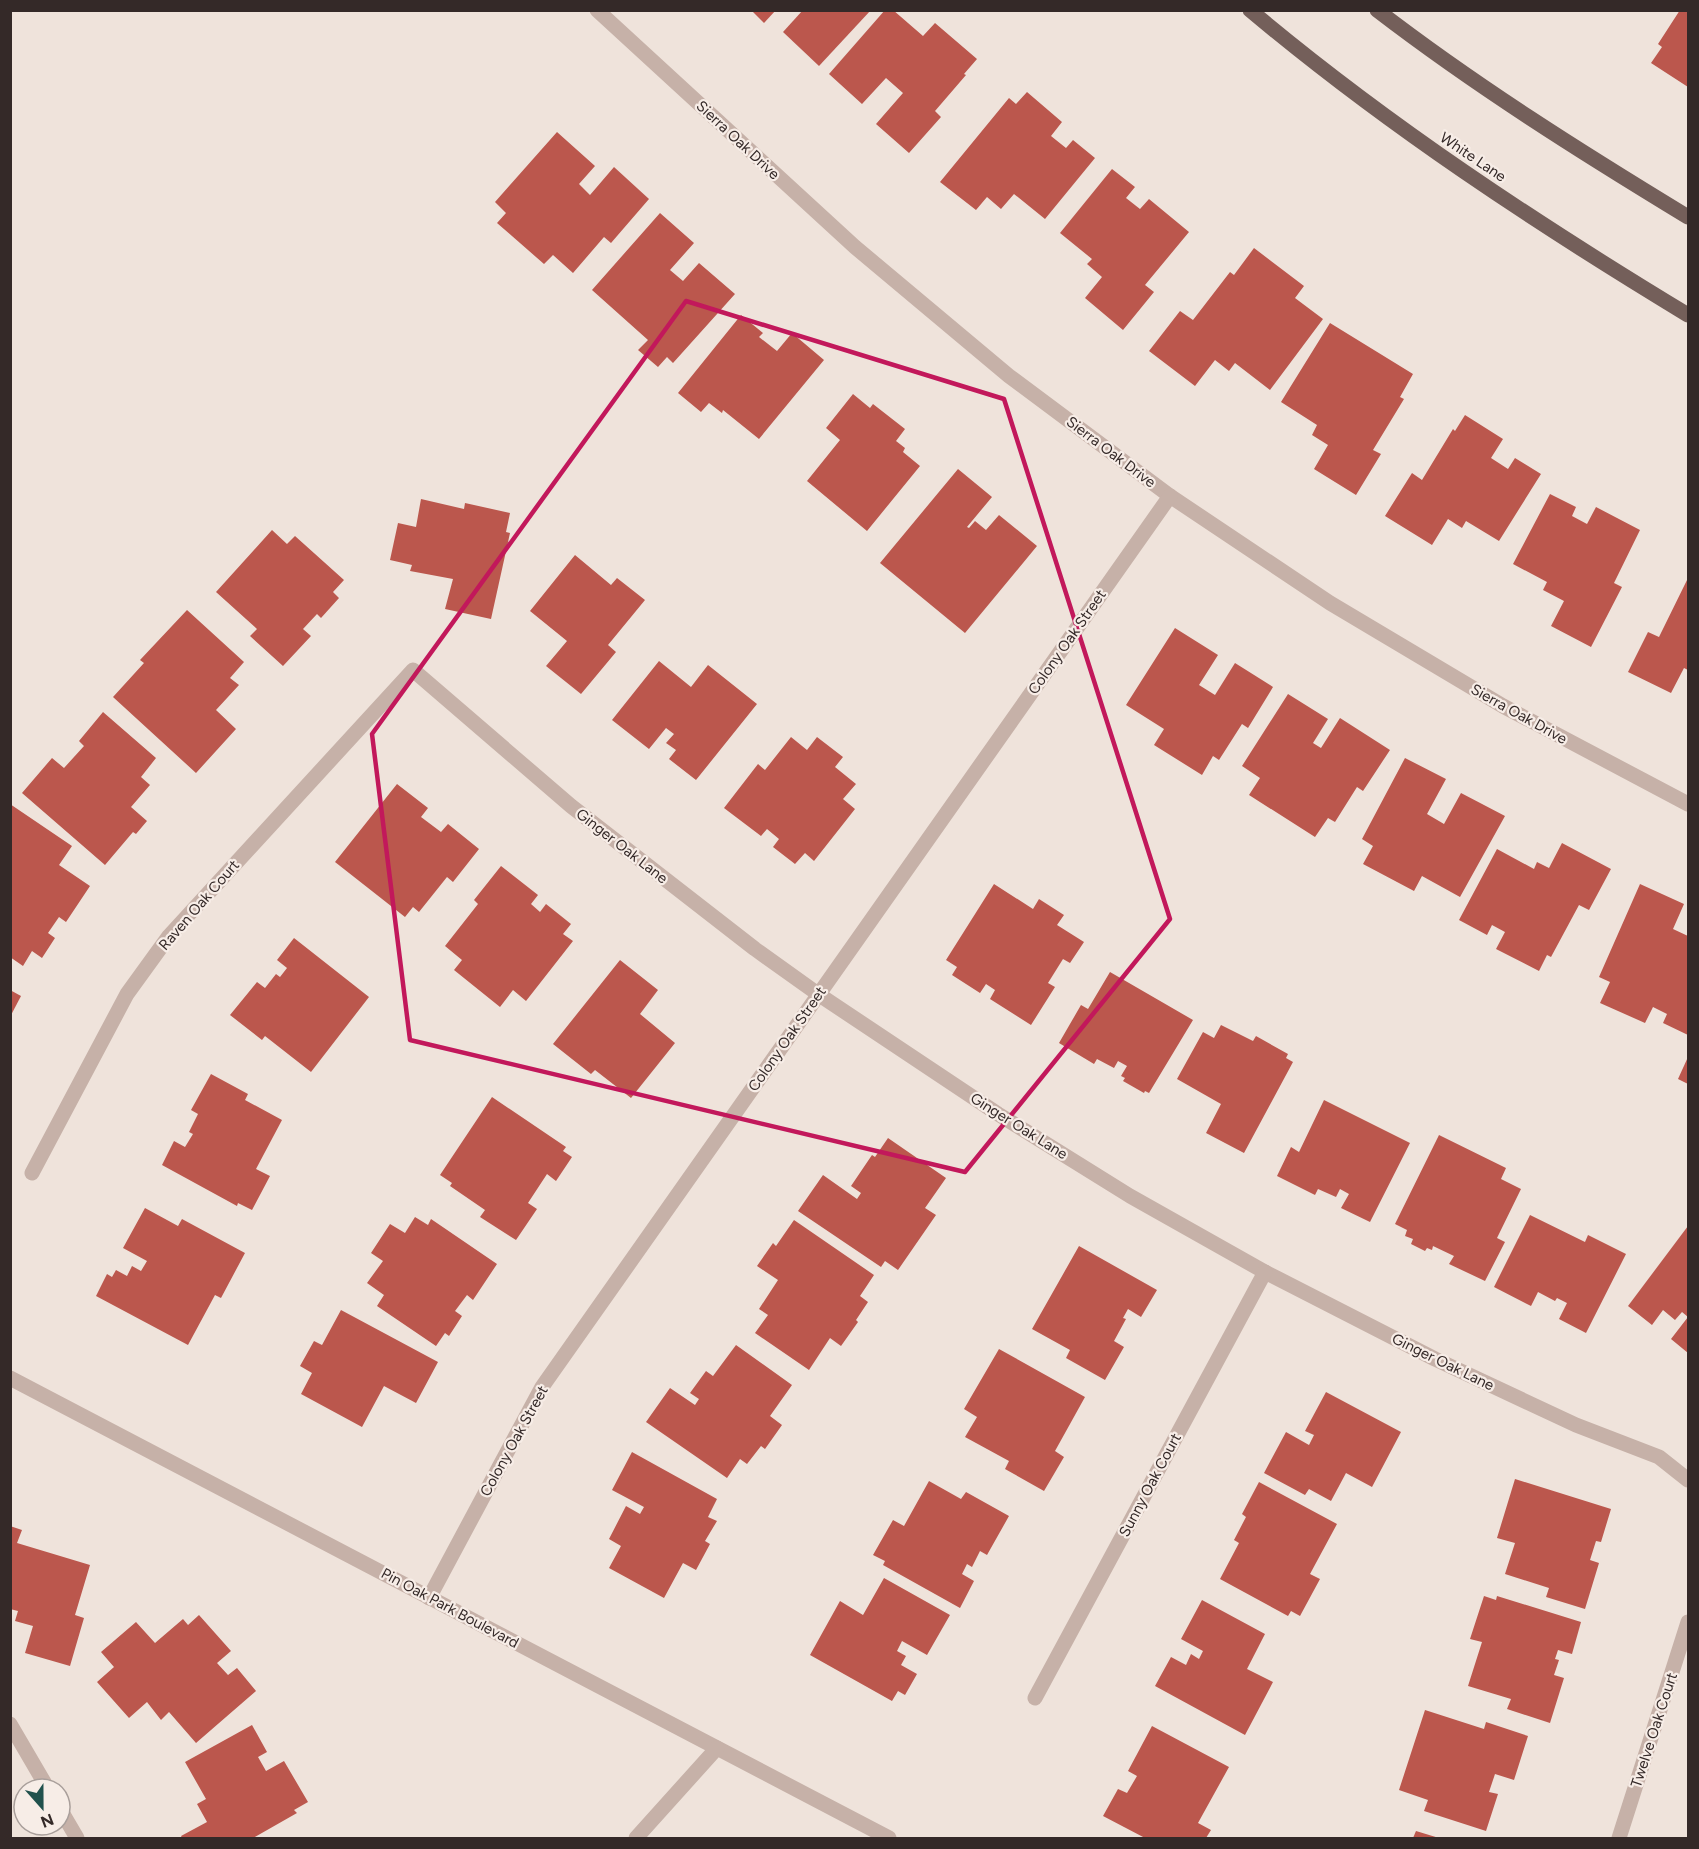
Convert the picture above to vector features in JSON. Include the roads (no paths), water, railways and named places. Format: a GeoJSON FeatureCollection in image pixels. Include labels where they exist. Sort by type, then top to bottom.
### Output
{"type":"FeatureCollection","features":[{"type":"Feature","properties":{"kind":"main road","name":"White Lane"},"geometry":{"type":"LineString","coordinates":[[1250,10],[1292,45],[1433,152],[1579,249],[1689,315]]}},
{"type":"Feature","properties":{"kind":"main road"},"geometry":{"type":"LineString","coordinates":[[1377,10],[1434,54],[1581,152],[1689,217]]}},
{"type":"Feature","properties":{"kind":"street","name":"Sierra Oak Drive"},"geometry":{"type":"LineString","coordinates":[[597,10],[855,248],[1009,376],[1170,496],[1330,603],[1503,706],[1689,804]]}},
{"type":"Feature","properties":{"kind":"street","name":"Colony Oak Street"},"geometry":{"type":"LineString","coordinates":[[429,1598],[542,1387],[1170,496]]}},
{"type":"Feature","properties":{"kind":"street","name":"Ginger Oak Lane"},"geometry":{"type":"LineString","coordinates":[[413,670],[571,806],[746,942],[818,994],[998,1114],[1130,1196],[1265,1272],[1435,1359],[1576,1425],[1659,1457],[1689,1480]]}},
{"type":"Feature","properties":{"kind":"street","name":"Raven Oak Court"},"geometry":{"type":"LineString","coordinates":[[32,1173],[127,994],[169,936],[413,670]]}},
{"type":"Feature","properties":{"kind":"street","name":"Sunny Oak Court"},"geometry":{"type":"LineString","coordinates":[[1035,1698],[1265,1272]]}},
{"type":"Feature","properties":{"kind":"street","name":"Pin Oak Park Boulevard"},"geometry":{"type":"LineString","coordinates":[[10,1378],[889,1839]]}},
{"type":"Feature","properties":{"kind":"street","name":"Twelve Oak Court"},"geometry":{"type":"LineString","coordinates":[[1619,1839],[1689,1622]]}},
{"type":"Feature","properties":{"kind":"street"},"geometry":{"type":"LineString","coordinates":[[10,1724],[41,1777]]}},
{"type":"Feature","properties":{"kind":"street"},"geometry":{"type":"LineString","coordinates":[[636,1839],[717,1748]]}}]}
